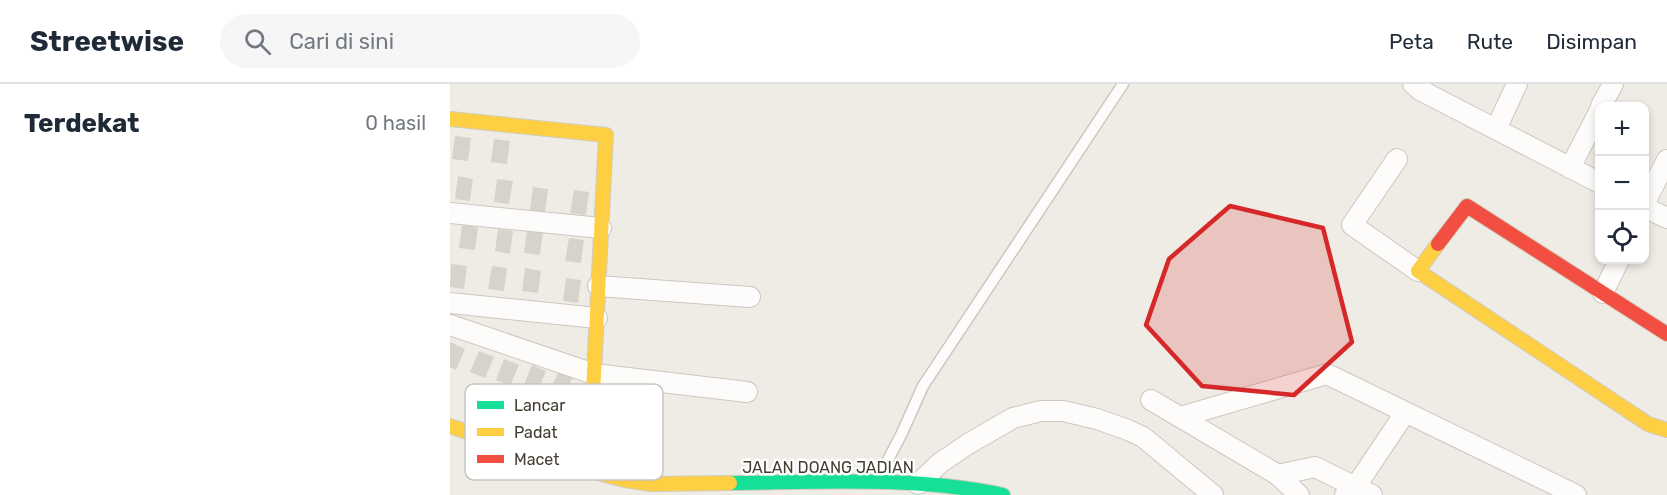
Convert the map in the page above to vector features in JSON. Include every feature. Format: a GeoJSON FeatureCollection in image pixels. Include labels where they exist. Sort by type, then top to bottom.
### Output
{"type":"FeatureCollection","features":[{"type":"Feature","properties":{"kind":"street"},"geometry":{"type":"LineString","coordinates":[[1413,84],[1420,90],[1595,181]]}},
{"type":"Feature","properties":{"kind":"street"},"geometry":{"type":"LineString","coordinates":[[1496,129],[1517,84]]}},
{"type":"Feature","properties":{"kind":"street"},"geometry":{"type":"LineString","coordinates":[[1603,102],[1613,84]]}},
{"type":"Feature","properties":{"kind":"street"},"geometry":{"type":"LineString","coordinates":[[1570,168],[1595,118]]}},
{"type":"Feature","properties":{"kind":"street"},"geometry":{"type":"LineString","coordinates":[[450,119],[606,135],[593,384]]}},
{"type":"Feature","properties":{"kind":"street"},"geometry":{"type":"LineString","coordinates":[[1397,159],[1352,225],[1648,424],[1667,429]]}},
{"type":"Feature","properties":{"kind":"street"},"geometry":{"type":"LineString","coordinates":[[1649,196],[1667,160]]}},
{"type":"Feature","properties":{"kind":"street"},"geometry":{"type":"LineString","coordinates":[[1418,271],[1467,206],[1667,334]]}},
{"type":"Feature","properties":{"kind":"street"},"geometry":{"type":"LineString","coordinates":[[1649,209],[1667,218]]}},
{"type":"Feature","properties":{"kind":"street"},"geometry":{"type":"LineString","coordinates":[[450,213],[601,228]]}},
{"type":"Feature","properties":{"kind":"street"},"geometry":{"type":"LineString","coordinates":[[1603,293],[1617,264]]}},
{"type":"Feature","properties":{"kind":"street"},"geometry":{"type":"LineString","coordinates":[[598,286],[750,297]]}},
{"type":"Feature","properties":{"kind":"street"},"geometry":{"type":"LineString","coordinates":[[450,303],[597,318]]}},
{"type":"Feature","properties":{"kind":"street"},"geometry":{"type":"LineString","coordinates":[[450,325],[594,374],[747,392]]}},
{"type":"Feature","properties":{"kind":"street"},"geometry":{"type":"LineString","coordinates":[[1180,417],[1327,374],[1576,495]]}},
{"type":"Feature","properties":{"kind":"street"},"geometry":{"type":"LineString","coordinates":[[1151,400],[1278,476],[1299,495]]}},
{"type":"Feature","properties":{"kind":"street"},"geometry":{"type":"LineString","coordinates":[[918,484],[940,463],[1013,418],[1041,411],[1063,411],[1097,419],[1143,437],[1213,495]]}},
{"type":"Feature","properties":{"kind":"street"},"geometry":{"type":"LineString","coordinates":[[1278,476],[1315,467],[1358,492],[1405,413]]}},
{"type":"Feature","properties":{"kind":"street","name":"JALAN DOANG JADIAN"},"geometry":{"type":"LineString","coordinates":[[450,426],[465,431]]}},
{"type":"Feature","properties":{"kind":"street","name":"JALAN DOANG JADIAN"},"geometry":{"type":"LineString","coordinates":[[621,480],[649,489],[876,482],[970,488],[1003,495]]}},
{"type":"Feature","properties":{"kind":"lane"},"geometry":{"type":"LineString","coordinates":[[876,482],[902,433],[923,386],[1123,84]]}},
{"type":"Feature","properties":{"kind":"highlighted area"},"geometry":{"type":"Polygon","coordinates":[[[1230,206],[1323,228],[1352,342],[1294,395],[1202,386],[1146,325],[1169,259],[1230,206]]]}},
{"type":"Feature","properties":{"kind":"building"},"geometry":{"type":"Polygon","coordinates":[[[455,136],[471,138],[468,161],[452,159],[455,136]]]}},
{"type":"Feature","properties":{"kind":"building"},"geometry":{"type":"Polygon","coordinates":[[[494,139],[510,141],[507,164],[491,162],[494,139]]]}},
{"type":"Feature","properties":{"kind":"building"},"geometry":{"type":"Polygon","coordinates":[[[458,176],[473,179],[470,201],[455,199],[458,176]]]}},
{"type":"Feature","properties":{"kind":"building"},"geometry":{"type":"Polygon","coordinates":[[[497,179],[513,181],[509,204],[494,202],[497,179]]]}},
{"type":"Feature","properties":{"kind":"building"},"geometry":{"type":"Polygon","coordinates":[[[533,187],[548,189],[545,212],[530,210],[533,187]]]}},
{"type":"Feature","properties":{"kind":"building"},"geometry":{"type":"Polygon","coordinates":[[[574,190],[589,192],[586,215],[570,213],[574,190]]]}},
{"type":"Feature","properties":{"kind":"building"},"geometry":{"type":"Polygon","coordinates":[[[462,225],[478,227],[475,250],[459,248],[462,225]]]}},
{"type":"Feature","properties":{"kind":"building"},"geometry":{"type":"Polygon","coordinates":[[[498,229],[513,231],[510,254],[495,251],[498,229]]]}},
{"type":"Feature","properties":{"kind":"building"},"geometry":{"type":"Polygon","coordinates":[[[527,230],[543,232],[540,255],[524,253],[527,230]]]}},
{"type":"Feature","properties":{"kind":"building"},"geometry":{"type":"Polygon","coordinates":[[[569,238],[584,240],[581,263],[565,261],[569,238]]]}},
{"type":"Feature","properties":{"kind":"building"},"geometry":{"type":"Polygon","coordinates":[[[451,264],[467,266],[464,289],[450,287],[451,264]]]}},
{"type":"Feature","properties":{"kind":"building"},"geometry":{"type":"Polygon","coordinates":[[[492,266],[507,268],[504,291],[488,289],[492,266]]]}},
{"type":"Feature","properties":{"kind":"building"},"geometry":{"type":"Polygon","coordinates":[[[525,268],[541,271],[538,293],[522,291],[525,268]]]}},
{"type":"Feature","properties":{"kind":"building"},"geometry":{"type":"Polygon","coordinates":[[[566,278],[581,280],[578,303],[563,301],[566,278]]]}},
{"type":"Feature","properties":{"kind":"building"},"geometry":{"type":"Polygon","coordinates":[[[450,342],[465,349],[456,370],[450,367],[450,342]]]}},
{"type":"Feature","properties":{"kind":"building"},"geometry":{"type":"Polygon","coordinates":[[[479,351],[494,357],[485,378],[470,372],[479,351]]]}},
{"type":"Feature","properties":{"kind":"building"},"geometry":{"type":"Polygon","coordinates":[[[504,359],[519,365],[511,384],[496,380],[504,359]]]}},
{"type":"Feature","properties":{"kind":"building"},"geometry":{"type":"Polygon","coordinates":[[[532,365],[546,371],[541,384],[524,384],[532,365]]]}},
{"type":"Feature","properties":{"kind":"building"},"geometry":{"type":"Polygon","coordinates":[[[558,372],[572,378],[570,384],[553,384],[558,372]]]}},
{"type":"Feature","properties":{"kind":"traffic: fast"},"geometry":{"type":"LineString","coordinates":[[730,483],[833,481],[902,483],[936,485],[1003,495]]}},
{"type":"Feature","properties":{"kind":"traffic: slow"},"geometry":{"type":"LineString","coordinates":[[450,119],[606,135],[593,384]]}},
{"type":"Feature","properties":{"kind":"traffic: slow"},"geometry":{"type":"LineString","coordinates":[[1438,244],[1418,271],[1648,424],[1667,430]]}},
{"type":"Feature","properties":{"kind":"traffic: slow"},"geometry":{"type":"LineString","coordinates":[[450,426],[465,431]]}},
{"type":"Feature","properties":{"kind":"traffic: slow"},"geometry":{"type":"LineString","coordinates":[[625,480],[651,484],[730,483]]}},
{"type":"Feature","properties":{"kind":"traffic: jam"},"geometry":{"type":"LineString","coordinates":[[1438,244],[1467,206],[1667,334]]}}]}
